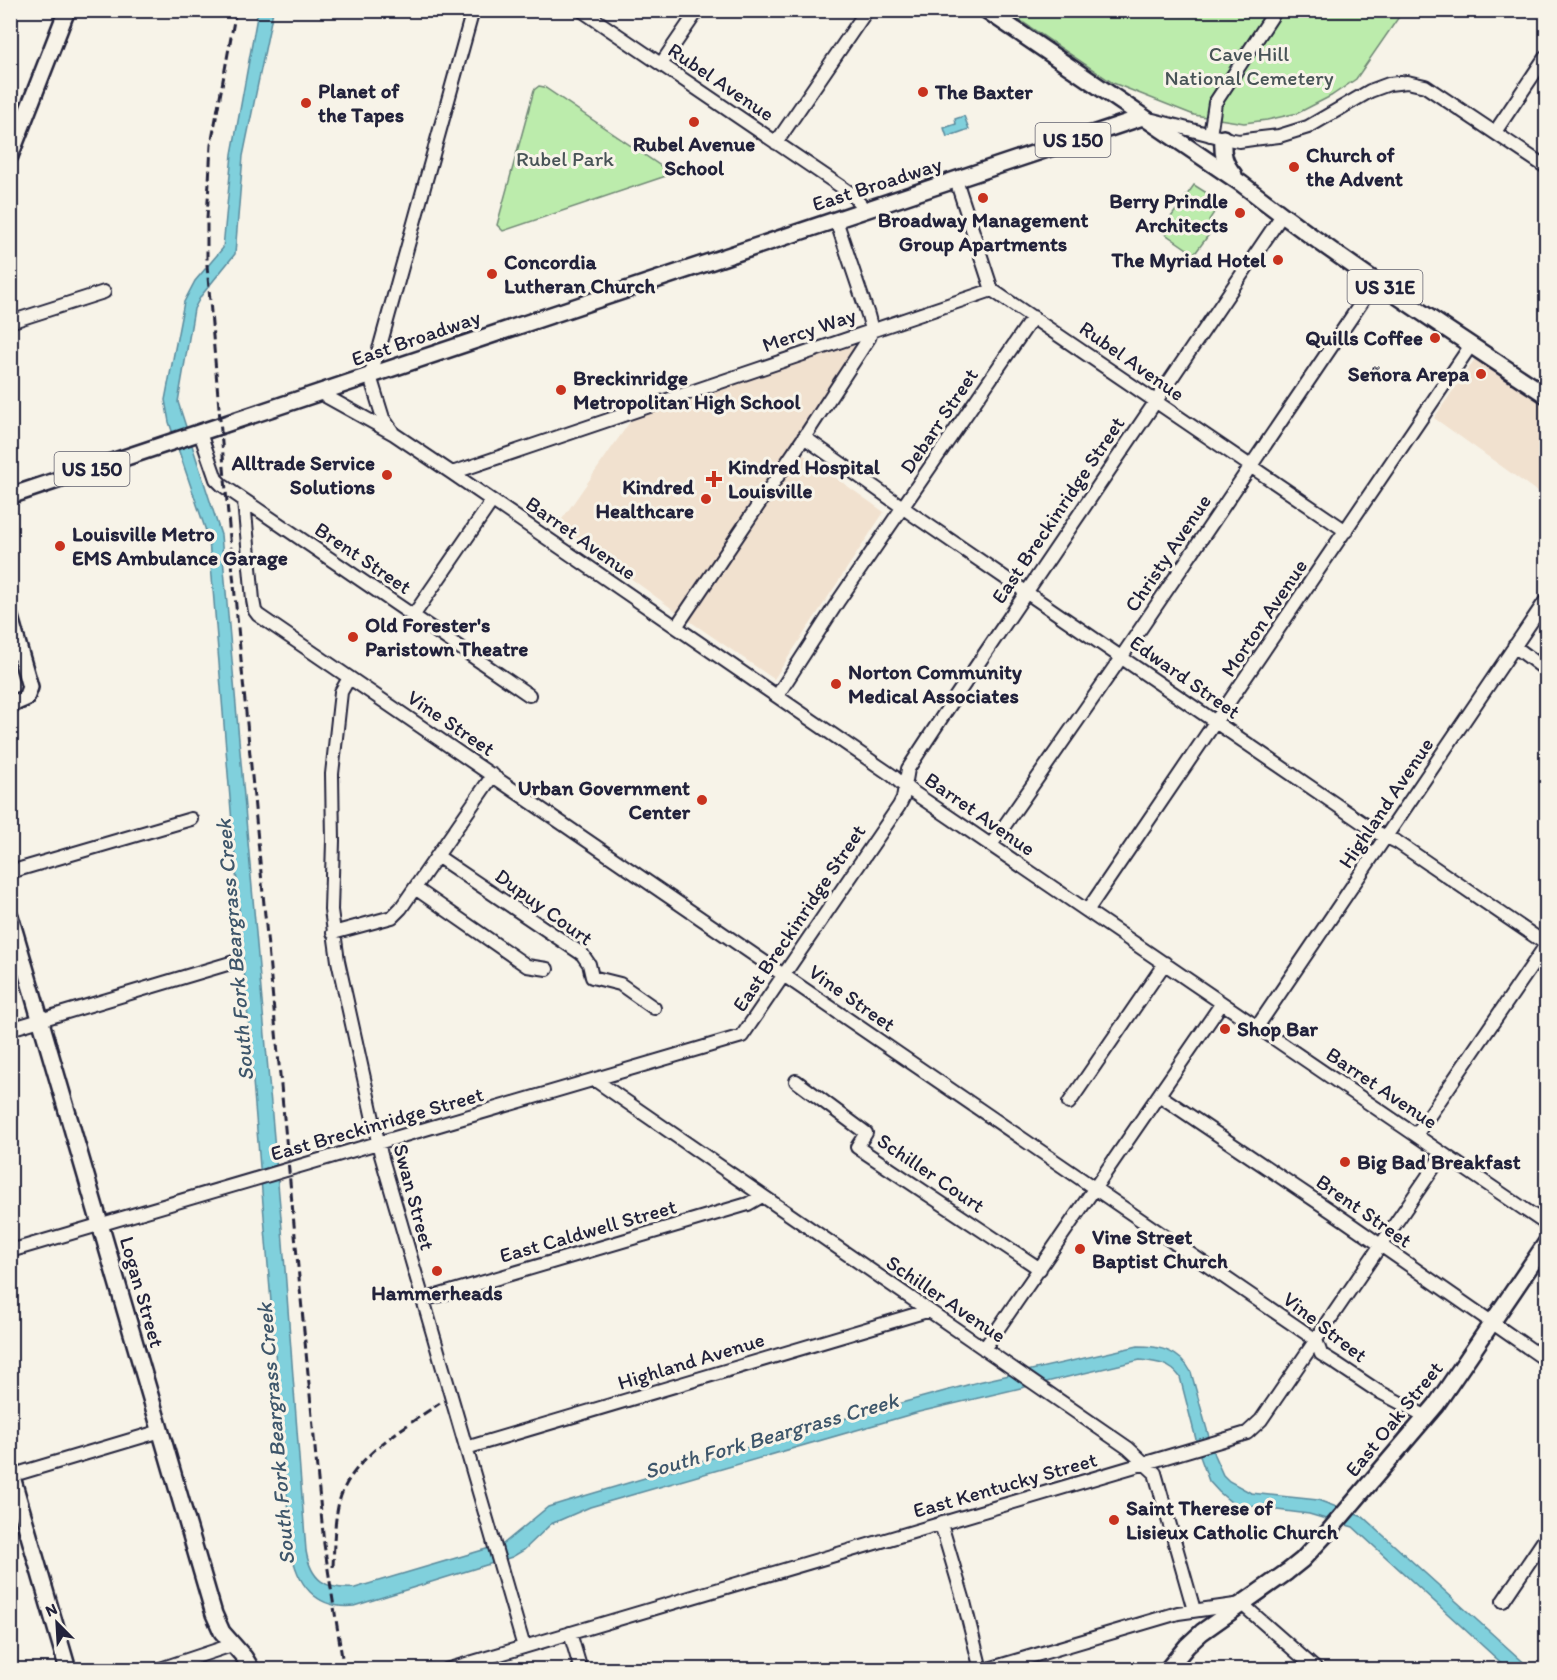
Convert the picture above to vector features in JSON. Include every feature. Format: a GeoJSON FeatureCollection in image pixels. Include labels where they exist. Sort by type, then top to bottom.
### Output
{"type":"FeatureCollection","features":[{"type":"Feature","properties":{"kind":"main road"},"geometry":{"type":"LineString","coordinates":[[10,156],[67,10]]}},
{"type":"Feature","properties":{"kind":"main road","name":"US 31E"},"geometry":{"type":"LineString","coordinates":[[987,10],[1242,184],[1376,281],[1546,395]]}},
{"type":"Feature","properties":{"kind":"main road","name":"East Broadway"},"geometry":{"type":"LineString","coordinates":[[10,496],[1143,117]]}},
{"type":"Feature","properties":{"kind":"main road"},"geometry":{"type":"LineString","coordinates":[[1217,137],[1226,165],[1242,184]]}},
{"type":"Feature","properties":{"kind":"main road"},"geometry":{"type":"LineString","coordinates":[[10,616],[30,687],[26,698],[10,705]]}},
{"type":"Feature","properties":{"kind":"main road","name":"Logan Street"},"geometry":{"type":"LineString","coordinates":[[10,916],[214,1614],[222,1632],[252,1670]]}},
{"type":"Feature","properties":{"kind":"main road","name":"East Oak Street"},"geometry":{"type":"LineString","coordinates":[[1167,1670],[1202,1632],[1302,1560],[1329,1531],[1427,1417],[1546,1243]]}},
{"type":"Feature","properties":{"kind":"main road"},"geometry":{"type":"LineString","coordinates":[[11,1474],[68,1670]]}},
{"type":"Feature","properties":{"kind":"street"},"geometry":{"type":"LineString","coordinates":[[370,376],[473,10]]}},
{"type":"Feature","properties":{"kind":"street","name":"Rubel Avenue"},"geometry":{"type":"LineString","coordinates":[[581,10],[852,194],[865,210]]}},
{"type":"Feature","properties":{"kind":"street"},"geometry":{"type":"LineString","coordinates":[[661,64],[698,10]]}},
{"type":"Feature","properties":{"kind":"street"},"geometry":{"type":"LineString","coordinates":[[776,143],[867,10]]}},
{"type":"Feature","properties":{"kind":"street"},"geometry":{"type":"LineString","coordinates":[[1217,137],[1215,103],[1276,10]]}},
{"type":"Feature","properties":{"kind":"street"},"geometry":{"type":"LineString","coordinates":[[1495,132],[1546,56]]}},
{"type":"Feature","properties":{"kind":"street"},"geometry":{"type":"LineString","coordinates":[[1143,117],[1217,137],[1246,140],[1296,131],[1327,118],[1381,86],[1407,82],[1425,86],[1546,167]]}},
{"type":"Feature","properties":{"kind":"street"},"geometry":{"type":"LineString","coordinates":[[956,180],[992,290]]}},
{"type":"Feature","properties":{"kind":"street","name":"East Breckinridge Street"},"geometry":{"type":"LineString","coordinates":[[10,1251],[742,1036],[899,806],[903,798],[908,769],[1282,215]]}},
{"type":"Feature","properties":{"kind":"street"},"geometry":{"type":"LineString","coordinates":[[676,627],[862,351],[872,330],[836,220]]}},
{"type":"Feature","properties":{"kind":"street","name":"Christy Avenue"},"geometry":{"type":"LineString","coordinates":[[991,845],[1376,281]]}},
{"type":"Feature","properties":{"kind":"street","name":"Rubel Avenue"},"geometry":{"type":"LineString","coordinates":[[992,290],[1346,531]]}},
{"type":"Feature","properties":{"kind":"street","name":"Mercy Way"},"geometry":{"type":"LineString","coordinates":[[452,473],[992,290]]}},
{"type":"Feature","properties":{"kind":"street"},"geometry":{"type":"LineString","coordinates":[[10,322],[104,292]]}},
{"type":"Feature","properties":{"kind":"street","name":"Debarr Street"},"geometry":{"type":"LineString","coordinates":[[777,696],[839,600],[1033,317]]}},
{"type":"Feature","properties":{"kind":"street","name":"Morton Avenue"},"geometry":{"type":"LineString","coordinates":[[1087,911],[1471,345]]}},
{"type":"Feature","properties":{"kind":"street","name":"Barret Avenue"},"geometry":{"type":"LineString","coordinates":[[370,376],[383,418],[394,434]]}},
{"type":"Feature","properties":{"kind":"street","name":"Barret Avenue"},"geometry":{"type":"LineString","coordinates":[[320,393],[342,403],[394,434],[452,473],[893,776],[904,786],[1546,1224]]}},
{"type":"Feature","properties":{"kind":"street","name":"Brent Street"},"geometry":{"type":"LineString","coordinates":[[195,434],[216,479],[244,501],[529,695]]}},
{"type":"Feature","properties":{"kind":"street","name":"Edward Street"},"geometry":{"type":"LineString","coordinates":[[804,437],[903,508],[1376,832],[1444,873],[1546,945]]}},
{"type":"Feature","properties":{"kind":"street","name":"Vine Street"},"geometry":{"type":"LineString","coordinates":[[244,501],[255,611],[258,615],[1316,1340],[1321,1353],[1346,1371],[1427,1417]]}},
{"type":"Feature","properties":{"kind":"street"},"geometry":{"type":"LineString","coordinates":[[413,616],[492,501]]}},
{"type":"Feature","properties":{"kind":"street","name":"Highland Avenue"},"geometry":{"type":"LineString","coordinates":[[1257,1027],[1546,600]]}},
{"type":"Feature","properties":{"kind":"street"},"geometry":{"type":"LineString","coordinates":[[1514,646],[1546,670]]}},
{"type":"Feature","properties":{"kind":"street","name":"Swan Street"},"geometry":{"type":"LineString","coordinates":[[349,678],[341,692],[332,774],[331,910],[333,933],[379,1144],[524,1647]]}},
{"type":"Feature","properties":{"kind":"street"},"geometry":{"type":"LineString","coordinates":[[333,933],[392,917],[401,908],[492,775]]}},
{"type":"Feature","properties":{"kind":"street"},"geometry":{"type":"LineString","coordinates":[[10,872],[191,819]]}},
{"type":"Feature","properties":{"kind":"street","name":"Dupuy Court"},"geometry":{"type":"LineString","coordinates":[[437,856],[582,954],[589,964],[592,977],[620,984],[654,1008]]}},
{"type":"Feature","properties":{"kind":"street"},"geometry":{"type":"LineString","coordinates":[[415,888],[527,966],[548,969]]}},
{"type":"Feature","properties":{"kind":"street"},"geometry":{"type":"LineString","coordinates":[[1416,1136],[1546,945]]}},
{"type":"Feature","properties":{"kind":"street"},"geometry":{"type":"LineString","coordinates":[[10,1029],[234,962]]}},
{"type":"Feature","properties":{"kind":"street"},"geometry":{"type":"LineString","coordinates":[[1069,1103],[1165,963]]}},
{"type":"Feature","properties":{"kind":"street"},"geometry":{"type":"LineString","coordinates":[[984,1349],[1222,1003]]}},
{"type":"Feature","properties":{"kind":"street","name":"Schiller Avenue"},"geometry":{"type":"LineString","coordinates":[[595,1080],[1128,1448],[1155,1473],[1194,1610]]}},
{"type":"Feature","properties":{"kind":"street","name":"Schiller Court"},"geometry":{"type":"LineString","coordinates":[[796,1082],[866,1133],[857,1146],[1040,1269]]}},
{"type":"Feature","properties":{"kind":"street","name":"Brent Street"},"geometry":{"type":"LineString","coordinates":[[1159,1095],[1546,1360]]}},
{"type":"Feature","properties":{"kind":"street","name":"East Kentucky Street"},"geometry":{"type":"LineString","coordinates":[[446,1670],[1246,1433],[1256,1425],[1443,1154]]}},
{"type":"Feature","properties":{"kind":"street","name":"East Caldwell Street"},"geometry":{"type":"LineString","coordinates":[[423,1300],[748,1204],[762,1196]]}},
{"type":"Feature","properties":{"kind":"street","name":"Highland Avenue"},"geometry":{"type":"LineString","coordinates":[[466,1448],[927,1311]]}},
{"type":"Feature","properties":{"kind":"street"},"geometry":{"type":"LineString","coordinates":[[11,1474],[160,1431]]}},
{"type":"Feature","properties":{"kind":"street"},"geometry":{"type":"LineString","coordinates":[[941,1524],[983,1670],[1178,1613],[1242,1604],[1317,1670]]}},
{"type":"Feature","properties":{"kind":"street"},"geometry":{"type":"LineString","coordinates":[[1503,1600],[1546,1537]]}},
{"type":"Feature","properties":{"kind":"street"},"geometry":{"type":"LineString","coordinates":[[570,1633],[581,1670]]}},
{"type":"Feature","properties":{"kind":"street"},"geometry":{"type":"LineString","coordinates":[[157,1670],[232,1645]]}},
{"type":"Feature","properties":{"kind":"shaded area","name":"Kindred Hospital Louisville"},"geometry":{"type":"Polygon","coordinates":[[[849,342],[855,346],[791,446],[884,512],[774,679],[678,613],[558,525],[634,416],[849,342]]]}},
{"type":"Feature","properties":{"kind":"shaded area"},"geometry":{"type":"Polygon","coordinates":[[[1477,356],[1546,403],[1546,498],[1434,418],[1477,356]]]}},
{"type":"Feature","properties":{"kind":"green space","name":"Cave Hill National Cemetery"},"geometry":{"type":"Polygon","coordinates":[[[1006,11],[1403,11],[1356,79],[1331,96],[1298,113],[1244,123],[1194,115],[1113,83],[1006,11]]]}},
{"type":"Feature","properties":{"kind":"green space","name":"Rubel Park"},"geometry":{"type":"Polygon","coordinates":[[[539,86],[544,87],[668,171],[669,175],[503,231],[497,225],[534,90],[539,86]]]}},
{"type":"Feature","properties":{"kind":"green space"},"geometry":{"type":"Polygon","coordinates":[[[1194,185],[1221,202],[1209,220],[1213,223],[1208,231],[1210,233],[1193,253],[1161,231],[1194,185]]]}},
{"type":"Feature","properties":{"kind":"water","name":"South Fork Beargrass Creek"},"geometry":{"type":"Polygon","coordinates":[[[258,11],[273,11],[243,156],[235,254],[201,296],[194,309],[178,402],[221,535],[282,1229],[306,1551],[308,1561],[316,1576],[328,1585],[355,1588],[503,1544],[548,1507],[564,1502],[850,1417],[978,1382],[1146,1346],[1169,1351],[1181,1359],[1191,1372],[1214,1455],[1223,1475],[1229,1481],[1251,1493],[1318,1500],[1363,1517],[1531,1669],[1508,1669],[1353,1527],[1309,1514],[1231,1502],[1209,1481],[1180,1377],[1167,1366],[1140,1360],[919,1412],[590,1507],[551,1524],[524,1550],[512,1557],[354,1606],[329,1604],[310,1592],[303,1583],[291,1548],[209,540],[169,422],[165,400],[184,302],[195,281],[223,248],[232,154],[258,11]]]}},
{"type":"Feature","properties":{"kind":"water"},"geometry":{"type":"Polygon","coordinates":[[[964,116],[969,129],[947,137],[944,128],[956,124],[955,119],[964,116]]]}},
{"type":"Feature","properties":{"kind":"railway"},"geometry":{"type":"LineString","coordinates":[[236,10],[211,145],[207,265],[233,574],[324,1544],[344,1670]]}},
{"type":"Feature","properties":{"kind":"railway"},"geometry":{"type":"LineString","coordinates":[[333,1567],[335,1526],[339,1502],[345,1486],[355,1471],[380,1445],[440,1403]]}},
{"type":"Feature","properties":{"kind":"place","name":"The Baxter"},"geometry":{"type":"Point","coordinates":[923,92]}},
{"type":"Feature","properties":{"kind":"place","name":"Planet of the Tapes"},"geometry":{"type":"Point","coordinates":[306,103]}},
{"type":"Feature","properties":{"kind":"place","name":"Rubel Avenue School"},"geometry":{"type":"Point","coordinates":[694,122]}},
{"type":"Feature","properties":{"kind":"place","name":"Church of the Advent"},"geometry":{"type":"Point","coordinates":[1294,167]}},
{"type":"Feature","properties":{"kind":"place","name":"Broadway Management Group Apartments"},"geometry":{"type":"Point","coordinates":[983,198]}},
{"type":"Feature","properties":{"kind":"place","name":"Berry Prindle Architects"},"geometry":{"type":"Point","coordinates":[1240,213]}},
{"type":"Feature","properties":{"kind":"place","name":"The Myriad Hotel"},"geometry":{"type":"Point","coordinates":[1278,260]}},
{"type":"Feature","properties":{"kind":"place","name":"Concordia Lutheran Church"},"geometry":{"type":"Point","coordinates":[492,274]}},
{"type":"Feature","properties":{"kind":"place","name":"Quills Coffee"},"geometry":{"type":"Point","coordinates":[1435,338]}},
{"type":"Feature","properties":{"kind":"place","name":"Señora Arepa"},"geometry":{"type":"Point","coordinates":[1481,374]}},
{"type":"Feature","properties":{"kind":"place","name":"Breckinridge Metropolitan High School"},"geometry":{"type":"Point","coordinates":[561,390]}},
{"type":"Feature","properties":{"kind":"place","name":"Alltrade Service Solutions"},"geometry":{"type":"Point","coordinates":[387,475]}},
{"type":"Feature","properties":{"kind":"place","name":"Kindred Hospital Louisville"},"geometry":{"type":"Point","coordinates":[714,479]}},
{"type":"Feature","properties":{"kind":"place","name":"Kindred Healthcare"},"geometry":{"type":"Point","coordinates":[706,499]}},
{"type":"Feature","properties":{"kind":"place","name":"Louisville Metro EMS Ambulance Garage"},"geometry":{"type":"Point","coordinates":[60,546]}},
{"type":"Feature","properties":{"kind":"place","name":"Old Forester's Paristown Theatre"},"geometry":{"type":"Point","coordinates":[353,637]}},
{"type":"Feature","properties":{"kind":"place","name":"Norton Community Medical Associates"},"geometry":{"type":"Point","coordinates":[836,684]}},
{"type":"Feature","properties":{"kind":"place","name":"Urban Government Center"},"geometry":{"type":"Point","coordinates":[702,800]}},
{"type":"Feature","properties":{"kind":"place","name":"Shop Bar"},"geometry":{"type":"Point","coordinates":[1225,1029]}},
{"type":"Feature","properties":{"kind":"place","name":"Big Bad Breakfast"},"geometry":{"type":"Point","coordinates":[1345,1162]}},
{"type":"Feature","properties":{"kind":"place","name":"Vine Street Baptist Church"},"geometry":{"type":"Point","coordinates":[1080,1249]}},
{"type":"Feature","properties":{"kind":"place","name":"Hammerheads"},"geometry":{"type":"Point","coordinates":[437,1271]}},
{"type":"Feature","properties":{"kind":"place","name":"Saint Therese of Lisieux Catholic Church"},"geometry":{"type":"Point","coordinates":[1114,1520]}}]}
